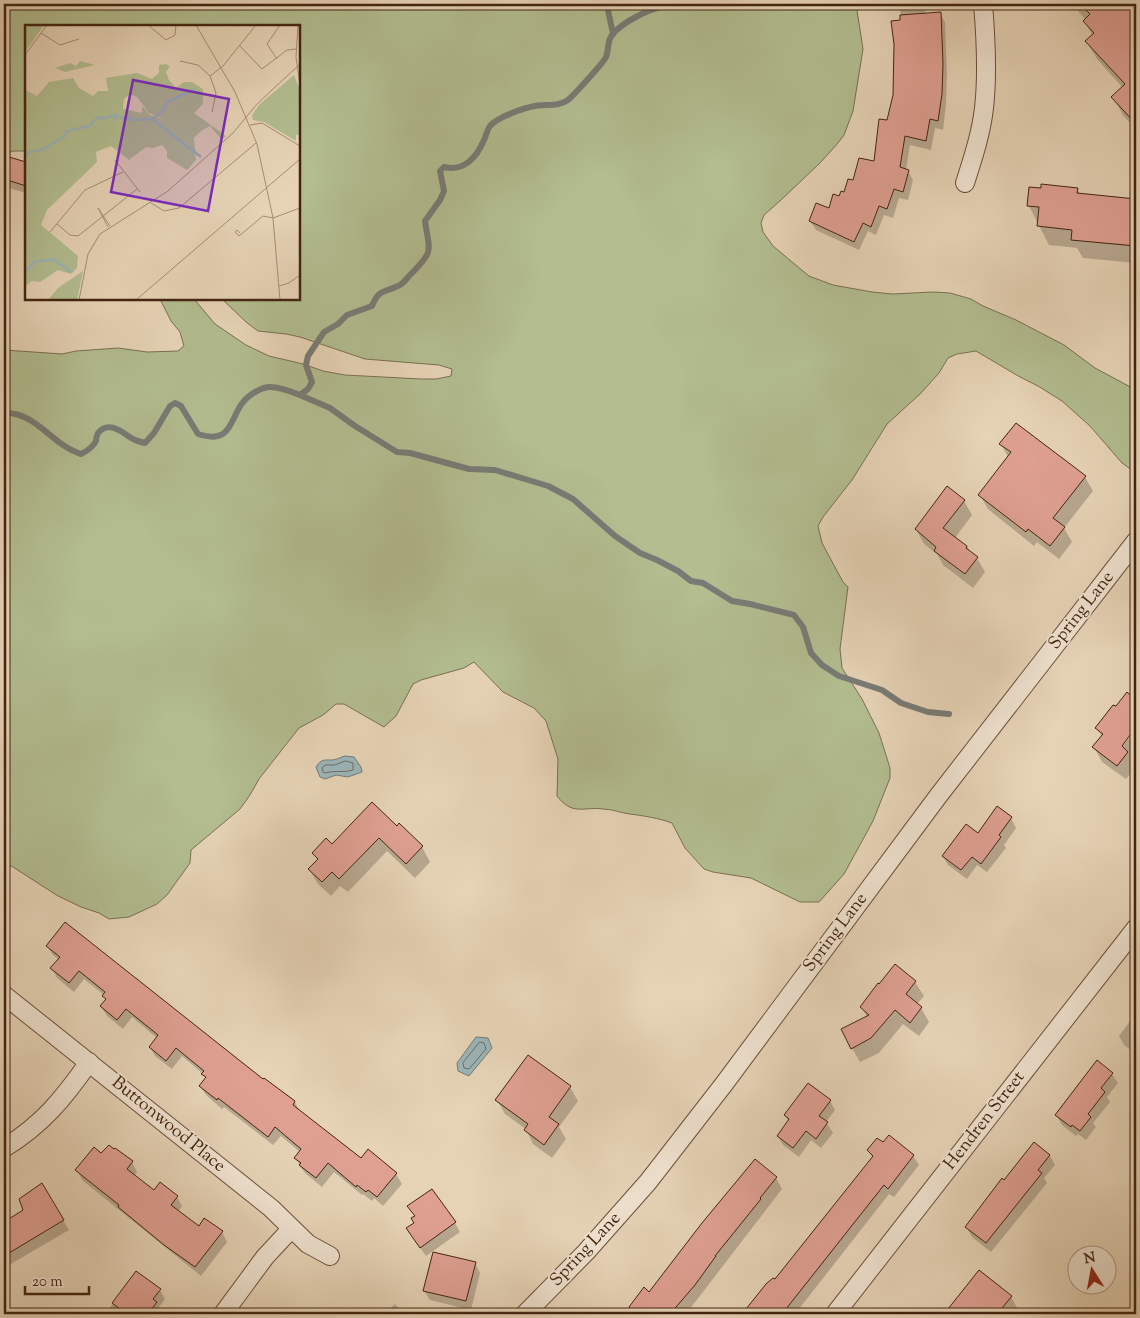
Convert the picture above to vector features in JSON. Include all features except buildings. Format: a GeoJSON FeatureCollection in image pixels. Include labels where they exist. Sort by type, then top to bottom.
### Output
{"type":"FeatureCollection","features":[{"type":"Feature","properties":{"kind":"street"},"geometry":{"type":"LineString","coordinates":[[965,183],[976,147],[984,108],[987,44],[982,4]]}},
{"type":"Feature","properties":{"kind":"street","name":"Spring Lane"},"geometry":{"type":"LineString","coordinates":[[525,1314],[586,1252],[648,1182],[719,1091],[939,795],[1136,541]]}},
{"type":"Feature","properties":{"kind":"street","name":"Hendren Street"},"geometry":{"type":"LineString","coordinates":[[835,1314],[1136,928]]}},
{"type":"Feature","properties":{"kind":"street","name":"Buttonwood Place"},"geometry":{"type":"LineString","coordinates":[[4,995],[270,1208],[308,1244],[330,1256]]}},
{"type":"Feature","properties":{"kind":"street"},"geometry":{"type":"LineString","coordinates":[[4,1148],[34,1128],[51,1112],[89,1062]]}},
{"type":"Feature","properties":{"kind":"street"},"geometry":{"type":"LineString","coordinates":[[223,1314],[278,1241],[291,1229]]}},
{"type":"Feature","properties":{"kind":"green space"},"geometry":{"type":"Polygon","coordinates":[[[4,4],[856,4],[863,49],[853,111],[844,135],[820,163],[764,215],[761,223],[763,232],[773,246],[809,276],[833,285],[872,292],[893,294],[950,293],[971,299],[1064,345],[1095,368],[1136,390],[1136,473],[1122,463],[1090,426],[1062,401],[976,351],[957,354],[948,358],[939,373],[920,394],[887,424],[852,480],[818,526],[822,543],[843,582],[848,587],[840,649],[842,668],[862,699],[879,733],[890,768],[890,778],[873,821],[844,874],[819,902],[800,902],[751,878],[704,869],[685,848],[672,823],[651,817],[610,810],[576,809],[566,805],[557,796],[558,759],[546,721],[534,708],[503,692],[474,662],[464,668],[413,684],[396,716],[384,727],[344,704],[336,704],[323,715],[299,728],[259,779],[240,809],[191,850],[190,863],[167,895],[157,904],[129,917],[109,919],[58,896],[4,863],[4,350],[62,354],[118,348],[147,352],[178,351],[184,346],[180,332],[171,321],[160,300],[195,300],[215,324],[246,345],[269,356],[323,371],[345,375],[436,379],[451,376],[452,369],[439,365],[365,359],[300,337],[258,331],[223,300],[300,300],[300,25],[25,25],[25,151],[13,151],[4,155],[4,4]]]}},
{"type":"Feature","properties":{"kind":"water"},"geometry":{"type":"Polygon","coordinates":[[[345,756],[354,757],[362,772],[348,777],[336,775],[325,779],[320,777],[316,767],[319,763],[345,756]]]}},
{"type":"Feature","properties":{"kind":"water"},"geometry":{"type":"Polygon","coordinates":[[[476,1037],[488,1038],[492,1048],[469,1076],[458,1071],[457,1063],[476,1037]]]}},
{"type":"Feature","properties":{"kind":"waterway"},"geometry":{"type":"LineString","coordinates":[[610,4],[608,10],[613,34]]}},
{"type":"Feature","properties":{"kind":"waterway"},"geometry":{"type":"LineString","coordinates":[[4,413],[25,417],[71,450],[81,454],[92,447],[98,433],[107,427],[112,427],[133,439],[145,443],[154,433],[170,406],[175,403],[181,406],[198,434],[211,437],[226,431],[244,401],[261,389],[267,387],[278,388],[300,395],[308,389],[312,382],[306,365],[308,356],[324,332],[338,324],[347,315],[372,306],[379,294],[402,284],[424,259],[429,249],[425,221],[444,191],[440,171],[444,167],[458,167],[469,162],[478,152],[490,126],[499,119],[524,109],[556,104],[568,100],[604,60],[610,37],[622,25],[644,13],[665,6],[688,4]]}},
{"type":"Feature","properties":{"kind":"waterway"},"geometry":{"type":"LineString","coordinates":[[300,395],[330,408],[397,452],[410,453],[469,469],[495,470],[548,486],[573,499],[615,536],[640,553],[678,571],[691,581],[703,583],[732,601],[794,615],[803,627],[811,653],[822,665],[839,676],[882,690],[901,703],[928,712],[949,714]]}}]}
